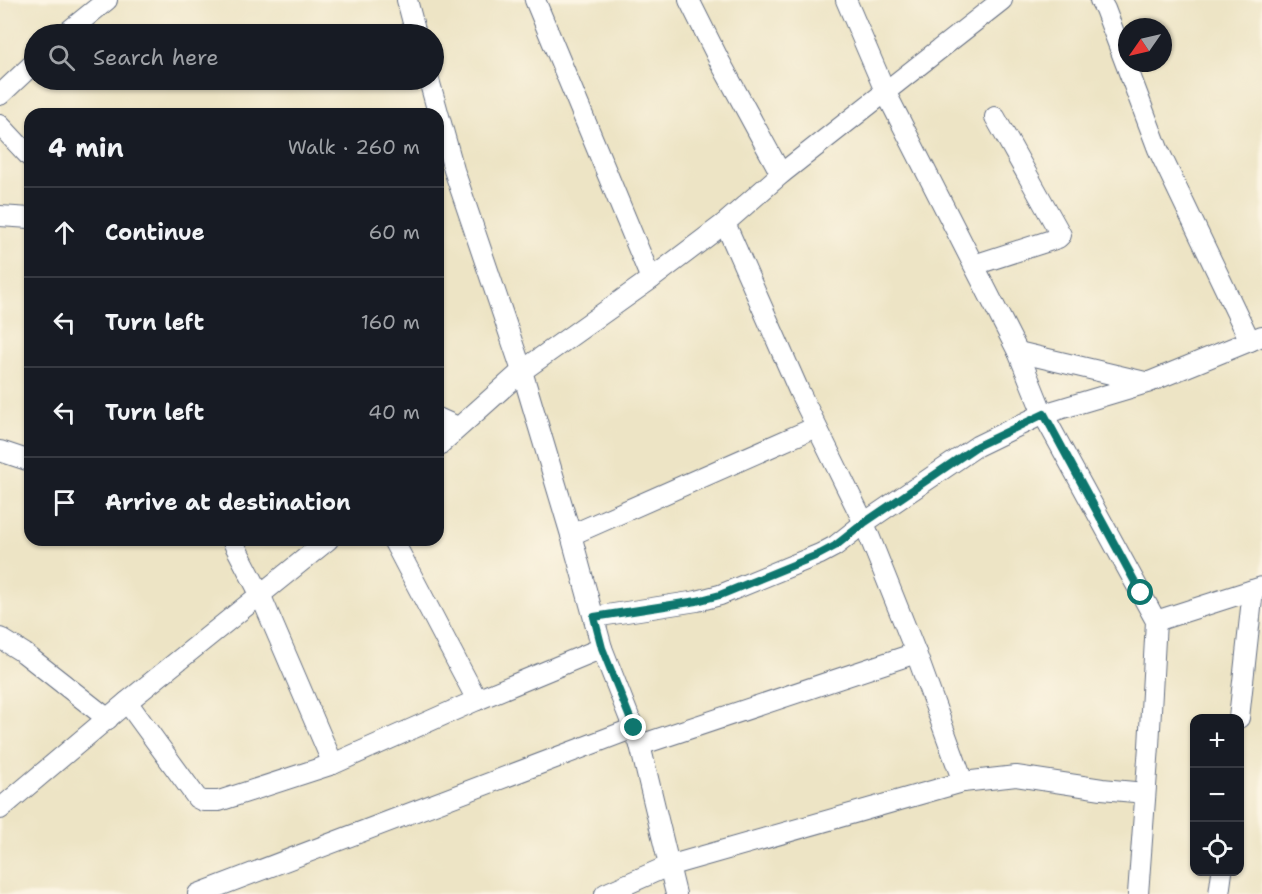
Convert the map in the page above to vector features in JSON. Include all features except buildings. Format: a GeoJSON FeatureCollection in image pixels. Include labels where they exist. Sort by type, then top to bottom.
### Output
{"type":"FeatureCollection","features":[{"type":"Feature","properties":{"kind":"street"},"geometry":{"type":"LineString","coordinates":[[77,24],[107,0]]}},
{"type":"Feature","properties":{"kind":"street"},"geometry":{"type":"LineString","coordinates":[[406,0],[413,24]]}},
{"type":"Feature","properties":{"kind":"street"},"geometry":{"type":"LineString","coordinates":[[535,0],[651,279]]}},
{"type":"Feature","properties":{"kind":"street"},"geometry":{"type":"LineString","coordinates":[[689,0],[781,174]]}},
{"type":"Feature","properties":{"kind":"street"},"geometry":{"type":"LineString","coordinates":[[846,0],[885,91],[1018,352],[1044,414],[1156,621],[1138,894]]}},
{"type":"Feature","properties":{"kind":"street"},"geometry":{"type":"LineString","coordinates":[[444,440],[522,371],[725,223],[781,174],[1002,0]]}},
{"type":"Feature","properties":{"kind":"street"},"geometry":{"type":"LineString","coordinates":[[594,617],[697,601],[720,595],[820,554],[835,546],[864,523],[977,446],[1044,414],[1147,382],[1256,338],[1158,149],[1100,0]]}},
{"type":"Feature","properties":{"kind":"street"},"geometry":{"type":"LineString","coordinates":[[0,95],[24,72]]}},
{"type":"Feature","properties":{"kind":"street"},"geometry":{"type":"LineString","coordinates":[[431,90],[434,108]]}},
{"type":"Feature","properties":{"kind":"street"},"geometry":{"type":"LineString","coordinates":[[974,265],[1058,238],[1060,235],[995,117]]}},
{"type":"Feature","properties":{"kind":"street"},"geometry":{"type":"LineString","coordinates":[[0,125],[24,151]]}},
{"type":"Feature","properties":{"kind":"street"},"geometry":{"type":"LineString","coordinates":[[446,171],[522,371],[602,648],[637,737],[676,894]]}},
{"type":"Feature","properties":{"kind":"street"},"geometry":{"type":"LineString","coordinates":[[0,216],[24,218]]}},
{"type":"Feature","properties":{"kind":"street"},"geometry":{"type":"LineString","coordinates":[[725,223],[816,427],[864,523],[916,653],[963,782]]}},
{"type":"Feature","properties":{"kind":"street"},"geometry":{"type":"LineString","coordinates":[[1018,352],[1147,382]]}},
{"type":"Feature","properties":{"kind":"street"},"geometry":{"type":"LineString","coordinates":[[444,421],[458,427]]}},
{"type":"Feature","properties":{"kind":"street"},"geometry":{"type":"LineString","coordinates":[[571,535],[816,427]]}},
{"type":"Feature","properties":{"kind":"street"},"geometry":{"type":"LineString","coordinates":[[0,451],[24,459]]}},
{"type":"Feature","properties":{"kind":"street"},"geometry":{"type":"LineString","coordinates":[[235,546],[260,594],[333,764]]}},
{"type":"Feature","properties":{"kind":"street"},"geometry":{"type":"LineString","coordinates":[[0,809],[127,702],[320,546]]}},
{"type":"Feature","properties":{"kind":"street"},"geometry":{"type":"LineString","coordinates":[[396,546],[477,700]]}},
{"type":"Feature","properties":{"kind":"street"},"geometry":{"type":"LineString","coordinates":[[1156,621],[1257,589],[1240,714]]}},
{"type":"Feature","properties":{"kind":"street"},"geometry":{"type":"LineString","coordinates":[[0,638],[24,653],[108,719]]}},
{"type":"Feature","properties":{"kind":"street"},"geometry":{"type":"LineString","coordinates":[[127,702],[197,798],[203,801],[219,801],[333,764],[602,648]]}},
{"type":"Feature","properties":{"kind":"street"},"geometry":{"type":"LineString","coordinates":[[198,894],[637,737],[916,653]]}},
{"type":"Feature","properties":{"kind":"street"},"geometry":{"type":"LineString","coordinates":[[604,894],[668,866],[963,782],[1016,776],[1145,793]]}},
{"type":"Feature","properties":{"kind":"street"},"geometry":{"type":"LineString","coordinates":[[1219,894],[1221,876]]}},
{"type":"Feature","properties":{"kind":"route"},"geometry":{"type":"LineString","coordinates":[[634,728],[602,648],[594,617],[697,601],[720,595],[820,554],[835,546],[864,523],[977,446],[1044,414],[1141,593]]}}]}
